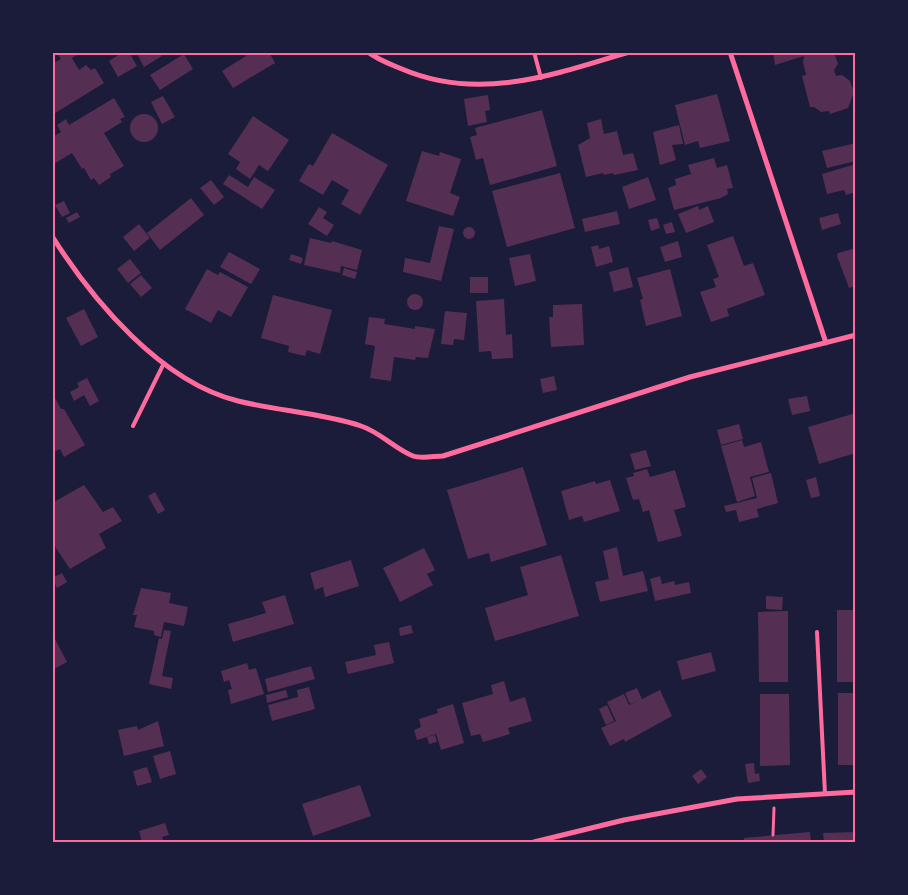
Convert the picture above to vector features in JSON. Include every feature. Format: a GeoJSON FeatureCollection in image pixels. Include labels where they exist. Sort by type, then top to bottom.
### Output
{"type":"FeatureCollection","features":[{"type":"Feature","properties":{"kind":"street"},"geometry":{"type":"LineString","coordinates":[[368,52],[376,58],[414,74],[452,84],[497,84],[540,78],[629,52]]}},
{"type":"Feature","properties":{"kind":"street"},"geometry":{"type":"LineString","coordinates":[[730,52],[826,343]]}},
{"type":"Feature","properties":{"kind":"street"},"geometry":{"type":"LineString","coordinates":[[52,236],[95,296],[124,328],[164,363],[190,381],[236,401],[362,426],[415,457],[444,456],[690,377],[856,335]]}},
{"type":"Feature","properties":{"kind":"street"},"geometry":{"type":"LineString","coordinates":[[534,842],[624,820],[737,799],[856,792]]}},
{"type":"Feature","properties":{"kind":"lane"},"geometry":{"type":"LineString","coordinates":[[534,52],[540,78]]}},
{"type":"Feature","properties":{"kind":"lane"},"geometry":{"type":"LineString","coordinates":[[133,426],[164,363]]}},
{"type":"Feature","properties":{"kind":"lane"},"geometry":{"type":"LineString","coordinates":[[817,632],[825,794]]}},
{"type":"Feature","properties":{"kind":"path"},"geometry":{"type":"LineString","coordinates":[[773,835],[774,821]]}},
{"type":"Feature","properties":{"kind":"building"},"geometry":{"type":"Polygon","coordinates":[[[81,52],[72,58],[79,70],[86,65],[91,70],[95,68],[104,83],[52,115],[52,64],[61,59],[57,53],[81,52]]]}},
{"type":"Feature","properties":{"kind":"building"},"geometry":{"type":"Polygon","coordinates":[[[123,52],[129,52],[137,66],[118,77],[109,61],[123,52]]]}},
{"type":"Feature","properties":{"kind":"building"},"geometry":{"type":"Polygon","coordinates":[[[136,52],[160,52],[162,56],[144,67],[136,52]]]}},
{"type":"Feature","properties":{"kind":"building"},"geometry":{"type":"Polygon","coordinates":[[[244,52],[269,52],[275,63],[233,88],[222,71],[246,56],[244,52]]]}},
{"type":"Feature","properties":{"kind":"building"},"geometry":{"type":"Polygon","coordinates":[[[773,52],[834,52],[838,64],[834,70],[836,76],[842,75],[850,81],[854,92],[848,108],[830,114],[829,111],[821,112],[814,107],[810,107],[802,76],[806,75],[803,62],[804,56],[775,65],[773,52]]]}},
{"type":"Feature","properties":{"kind":"building"},"geometry":{"type":"Polygon","coordinates":[[[184,54],[193,69],[160,90],[150,75],[184,54]]]}},
{"type":"Feature","properties":{"kind":"building"},"geometry":{"type":"Polygon","coordinates":[[[717,94],[730,141],[700,148],[698,141],[685,145],[675,105],[717,94]]]}},
{"type":"Feature","properties":{"kind":"building"},"geometry":{"type":"Polygon","coordinates":[[[488,95],[490,110],[485,111],[487,122],[468,126],[464,99],[488,95]]]}},
{"type":"Feature","properties":{"kind":"building"},"geometry":{"type":"Polygon","coordinates":[[[163,96],[175,117],[162,124],[151,102],[163,96]]]}},
{"type":"Feature","properties":{"kind":"building"},"geometry":{"type":"Polygon","coordinates":[[[114,98],[125,117],[120,119],[122,122],[104,133],[124,166],[110,174],[111,177],[99,185],[94,178],[91,180],[72,153],[52,165],[52,137],[61,132],[57,125],[66,119],[69,125],[114,98]]]}},
{"type":"Feature","properties":{"kind":"building"},"geometry":{"type":"Polygon","coordinates":[[[542,110],[557,166],[490,185],[483,158],[476,160],[470,137],[477,135],[475,128],[542,110]]]}},
{"type":"Feature","properties":{"kind":"building"},"geometry":{"type":"Polygon","coordinates":[[[144,114],[154,118],[158,128],[154,138],[144,142],[134,138],[130,128],[134,118],[144,114]]]}},
{"type":"Feature","properties":{"kind":"building"},"geometry":{"type":"Polygon","coordinates":[[[253,116],[289,140],[268,171],[259,165],[250,179],[236,169],[240,162],[228,154],[253,116]]]}},
{"type":"Feature","properties":{"kind":"building"},"geometry":{"type":"Polygon","coordinates":[[[601,119],[604,134],[617,131],[623,155],[633,153],[638,170],[614,175],[613,173],[604,175],[603,173],[586,177],[578,145],[590,138],[587,123],[601,119]]]}},
{"type":"Feature","properties":{"kind":"building"},"geometry":{"type":"Polygon","coordinates":[[[679,125],[683,144],[672,145],[676,160],[660,165],[653,132],[679,125]]]}},
{"type":"Feature","properties":{"kind":"building"},"geometry":{"type":"Polygon","coordinates":[[[332,133],[388,165],[360,215],[341,204],[349,190],[332,180],[323,195],[299,181],[309,164],[313,166],[332,133]]]}},
{"type":"Feature","properties":{"kind":"building"},"geometry":{"type":"Polygon","coordinates":[[[856,143],[856,161],[827,168],[822,151],[856,143]]]}},
{"type":"Feature","properties":{"kind":"building"},"geometry":{"type":"Polygon","coordinates":[[[422,151],[439,156],[440,152],[461,159],[450,193],[460,197],[453,216],[406,201],[422,151]]]}},
{"type":"Feature","properties":{"kind":"building"},"geometry":{"type":"Polygon","coordinates":[[[714,158],[717,168],[727,165],[733,188],[727,189],[728,194],[721,198],[674,210],[668,188],[676,185],[675,179],[691,174],[688,165],[714,158]]]}},
{"type":"Feature","properties":{"kind":"building"},"geometry":{"type":"Polygon","coordinates":[[[856,164],[856,192],[846,195],[844,190],[827,194],[822,174],[856,164]]]}},
{"type":"Feature","properties":{"kind":"building"},"geometry":{"type":"Polygon","coordinates":[[[560,173],[575,228],[507,247],[492,191],[560,173]]]}},
{"type":"Feature","properties":{"kind":"building"},"geometry":{"type":"Polygon","coordinates":[[[229,175],[248,187],[254,177],[275,190],[262,209],[223,184],[229,175]]]}},
{"type":"Feature","properties":{"kind":"building"},"geometry":{"type":"Polygon","coordinates":[[[648,177],[656,200],[629,209],[622,187],[648,177]]]}},
{"type":"Feature","properties":{"kind":"building"},"geometry":{"type":"Polygon","coordinates":[[[211,180],[224,197],[214,205],[200,188],[211,180]]]}},
{"type":"Feature","properties":{"kind":"building"},"geometry":{"type":"Polygon","coordinates":[[[191,198],[204,215],[160,250],[147,233],[191,198]]]}},
{"type":"Feature","properties":{"kind":"building"},"geometry":{"type":"Polygon","coordinates":[[[64,201],[70,213],[62,217],[55,205],[64,201]]]}},
{"type":"Feature","properties":{"kind":"building"},"geometry":{"type":"Polygon","coordinates":[[[698,206],[699,210],[708,206],[714,222],[686,233],[678,214],[698,206]]]}},
{"type":"Feature","properties":{"kind":"building"},"geometry":{"type":"Polygon","coordinates":[[[319,207],[327,212],[323,218],[334,225],[327,236],[308,224],[319,207]]]}},
{"type":"Feature","properties":{"kind":"building"},"geometry":{"type":"Polygon","coordinates":[[[617,211],[620,224],[585,232],[582,219],[617,211]]]}},
{"type":"Feature","properties":{"kind":"building"},"geometry":{"type":"Polygon","coordinates":[[[77,212],[80,217],[69,223],[66,218],[77,212]]]}},
{"type":"Feature","properties":{"kind":"building"},"geometry":{"type":"Polygon","coordinates":[[[838,213],[841,224],[822,230],[819,218],[838,213]]]}},
{"type":"Feature","properties":{"kind":"building"},"geometry":{"type":"Polygon","coordinates":[[[657,218],[660,228],[651,231],[648,220],[657,218]]]}},
{"type":"Feature","properties":{"kind":"building"},"geometry":{"type":"Polygon","coordinates":[[[672,222],[675,232],[666,234],[663,225],[672,222]]]}},
{"type":"Feature","properties":{"kind":"building"},"geometry":{"type":"Polygon","coordinates":[[[139,224],[150,238],[134,251],[123,237],[139,224]]]}},
{"type":"Feature","properties":{"kind":"building"},"geometry":{"type":"Polygon","coordinates":[[[439,226],[454,229],[441,281],[403,272],[405,258],[430,263],[439,226]]]}},
{"type":"Feature","properties":{"kind":"building"},"geometry":{"type":"Polygon","coordinates":[[[467,227],[471,227],[475,233],[471,239],[467,239],[463,235],[463,231],[467,227]]]}},
{"type":"Feature","properties":{"kind":"building"},"geometry":{"type":"Polygon","coordinates":[[[733,236],[744,266],[753,263],[765,295],[727,309],[729,316],[711,322],[700,292],[716,287],[713,279],[719,277],[707,245],[733,236]]]}},
{"type":"Feature","properties":{"kind":"building"},"geometry":{"type":"Polygon","coordinates":[[[310,238],[331,243],[332,241],[362,250],[357,270],[341,266],[340,273],[304,265],[310,238]]]}},
{"type":"Feature","properties":{"kind":"building"},"geometry":{"type":"Polygon","coordinates":[[[678,241],[682,257],[665,262],[660,247],[678,241]]]}},
{"type":"Feature","properties":{"kind":"building"},"geometry":{"type":"Polygon","coordinates":[[[598,245],[599,249],[609,246],[613,262],[596,267],[591,247],[598,245]]]}},
{"type":"Feature","properties":{"kind":"building"},"geometry":{"type":"Polygon","coordinates":[[[856,248],[856,286],[849,288],[837,256],[838,253],[856,248]]]}},
{"type":"Feature","properties":{"kind":"building"},"geometry":{"type":"Polygon","coordinates":[[[229,252],[260,269],[251,284],[220,267],[229,252]]]}},
{"type":"Feature","properties":{"kind":"building"},"geometry":{"type":"Polygon","coordinates":[[[291,254],[303,258],[301,264],[289,260],[291,254]]]}},
{"type":"Feature","properties":{"kind":"building"},"geometry":{"type":"Polygon","coordinates":[[[530,254],[536,281],[515,286],[509,258],[530,254]]]}},
{"type":"Feature","properties":{"kind":"building"},"geometry":{"type":"Polygon","coordinates":[[[130,259],[141,273],[128,283],[117,269],[130,259]]]}},
{"type":"Feature","properties":{"kind":"building"},"geometry":{"type":"Polygon","coordinates":[[[628,267],[633,287],[614,292],[609,272],[628,267]]]}},
{"type":"Feature","properties":{"kind":"building"},"geometry":{"type":"Polygon","coordinates":[[[344,268],[357,272],[355,279],[342,275],[344,268]]]}},
{"type":"Feature","properties":{"kind":"building"},"geometry":{"type":"Polygon","coordinates":[[[207,269],[218,275],[220,272],[248,287],[231,317],[218,310],[211,323],[185,309],[207,269]]]}},
{"type":"Feature","properties":{"kind":"building"},"geometry":{"type":"Polygon","coordinates":[[[670,269],[682,316],[646,326],[640,300],[643,299],[637,278],[670,269]]]}},
{"type":"Feature","properties":{"kind":"building"},"geometry":{"type":"Polygon","coordinates":[[[141,275],[152,288],[141,297],[130,284],[141,275]]]}},
{"type":"Feature","properties":{"kind":"building"},"geometry":{"type":"Polygon","coordinates":[[[470,277],[488,277],[488,293],[470,293],[470,277]]]}},
{"type":"Feature","properties":{"kind":"building"},"geometry":{"type":"Polygon","coordinates":[[[415,294],[423,302],[415,310],[407,302],[415,294]]]}},
{"type":"Feature","properties":{"kind":"building"},"geometry":{"type":"Polygon","coordinates":[[[273,295],[332,310],[320,354],[307,350],[305,356],[288,352],[289,346],[261,338],[273,295]]]}},
{"type":"Feature","properties":{"kind":"building"},"geometry":{"type":"Polygon","coordinates":[[[504,299],[506,335],[512,334],[513,358],[492,359],[491,351],[479,352],[476,301],[504,299]]]}},
{"type":"Feature","properties":{"kind":"building"},"geometry":{"type":"Polygon","coordinates":[[[582,304],[584,345],[551,347],[549,317],[553,317],[553,305],[582,304]]]}},
{"type":"Feature","properties":{"kind":"building"},"geometry":{"type":"Polygon","coordinates":[[[84,309],[98,337],[81,346],[66,318],[84,309]]]}},
{"type":"Feature","properties":{"kind":"building"},"geometry":{"type":"Polygon","coordinates":[[[445,311],[467,313],[464,340],[454,339],[453,345],[441,344],[445,311]]]}},
{"type":"Feature","properties":{"kind":"building"},"geometry":{"type":"Polygon","coordinates":[[[369,317],[385,319],[384,324],[415,329],[415,326],[435,329],[428,358],[416,357],[415,360],[394,357],[391,381],[370,378],[375,346],[365,344],[369,317]]]}},
{"type":"Feature","properties":{"kind":"building"},"geometry":{"type":"Polygon","coordinates":[[[554,376],[557,390],[543,393],[540,379],[554,376]]]}},
{"type":"Feature","properties":{"kind":"building"},"geometry":{"type":"Polygon","coordinates":[[[87,378],[99,401],[90,406],[84,395],[74,401],[70,392],[79,387],[77,383],[87,378]]]}},
{"type":"Feature","properties":{"kind":"building"},"geometry":{"type":"Polygon","coordinates":[[[807,396],[810,411],[792,415],[788,399],[807,396]]]}},
{"type":"Feature","properties":{"kind":"building"},"geometry":{"type":"Polygon","coordinates":[[[55,398],[61,409],[64,409],[85,445],[64,457],[60,449],[52,453],[52,400],[55,398]]]}},
{"type":"Feature","properties":{"kind":"building"},"geometry":{"type":"Polygon","coordinates":[[[856,413],[856,453],[819,464],[808,427],[856,413]]]}},
{"type":"Feature","properties":{"kind":"building"},"geometry":{"type":"Polygon","coordinates":[[[739,424],[743,439],[721,445],[717,430],[739,424]]]}},
{"type":"Feature","properties":{"kind":"building"},"geometry":{"type":"Polygon","coordinates":[[[742,440],[744,447],[761,442],[769,472],[750,477],[755,496],[737,502],[721,446],[742,440]]]}},
{"type":"Feature","properties":{"kind":"building"},"geometry":{"type":"Polygon","coordinates":[[[646,450],[651,466],[635,470],[630,454],[646,450]]]}},
{"type":"Feature","properties":{"kind":"building"},"geometry":{"type":"Polygon","coordinates":[[[523,467],[547,545],[491,562],[489,553],[468,559],[447,490],[523,467]]]}},
{"type":"Feature","properties":{"kind":"building"},"geometry":{"type":"Polygon","coordinates":[[[647,469],[650,477],[675,470],[686,507],[674,510],[682,536],[658,542],[649,510],[643,512],[639,499],[633,500],[626,478],[634,476],[633,473],[647,469]]]}},
{"type":"Feature","properties":{"kind":"building"},"geometry":{"type":"Polygon","coordinates":[[[771,473],[778,503],[757,509],[759,517],[739,522],[736,510],[726,512],[724,506],[757,498],[752,478],[771,473]]]}},
{"type":"Feature","properties":{"kind":"building"},"geometry":{"type":"Polygon","coordinates":[[[816,477],[820,496],[811,498],[806,480],[816,477]]]}},
{"type":"Feature","properties":{"kind":"building"},"geometry":{"type":"Polygon","coordinates":[[[610,480],[620,511],[584,522],[582,516],[569,520],[561,491],[595,481],[596,484],[610,480]]]}},
{"type":"Feature","properties":{"kind":"building"},"geometry":{"type":"Polygon","coordinates":[[[84,485],[103,512],[113,507],[122,521],[99,534],[106,548],[70,569],[52,542],[52,503],[84,485]]]}},
{"type":"Feature","properties":{"kind":"building"},"geometry":{"type":"Polygon","coordinates":[[[155,492],[165,510],[158,514],[148,496],[155,492]]]}},
{"type":"Feature","properties":{"kind":"building"},"geometry":{"type":"Polygon","coordinates":[[[617,547],[623,576],[643,571],[648,591],[600,602],[595,582],[609,579],[603,551],[617,547]]]}},
{"type":"Feature","properties":{"kind":"building"},"geometry":{"type":"Polygon","coordinates":[[[424,548],[435,570],[427,574],[433,585],[400,602],[383,568],[424,548]]]}},
{"type":"Feature","properties":{"kind":"building"},"geometry":{"type":"Polygon","coordinates":[[[561,555],[579,616],[495,641],[485,608],[528,595],[520,567],[561,555]]]}},
{"type":"Feature","properties":{"kind":"building"},"geometry":{"type":"Polygon","coordinates":[[[351,560],[359,586],[325,597],[323,587],[315,590],[310,573],[351,560]]]}},
{"type":"Feature","properties":{"kind":"building"},"geometry":{"type":"Polygon","coordinates":[[[62,573],[67,582],[57,588],[52,578],[62,573]]]}},
{"type":"Feature","properties":{"kind":"building"},"geometry":{"type":"Polygon","coordinates":[[[660,576],[662,584],[674,581],[675,585],[689,582],[691,593],[655,601],[650,579],[660,576]]]}},
{"type":"Feature","properties":{"kind":"building"},"geometry":{"type":"Polygon","coordinates":[[[141,588],[171,593],[169,603],[188,607],[184,626],[164,622],[161,637],[154,635],[154,631],[134,627],[137,615],[133,615],[141,588]]]}},
{"type":"Feature","properties":{"kind":"building"},"geometry":{"type":"Polygon","coordinates":[[[285,595],[294,624],[233,642],[228,624],[266,613],[262,602],[285,595]]]}},
{"type":"Feature","properties":{"kind":"building"},"geometry":{"type":"Polygon","coordinates":[[[766,596],[783,597],[782,610],[766,609],[766,596]]]}},
{"type":"Feature","properties":{"kind":"building"},"geometry":{"type":"Polygon","coordinates":[[[837,610],[856,610],[856,682],[837,682],[837,610]]]}},
{"type":"Feature","properties":{"kind":"building"},"geometry":{"type":"Polygon","coordinates":[[[788,611],[788,682],[759,682],[758,612],[788,611]]]}},
{"type":"Feature","properties":{"kind":"building"},"geometry":{"type":"Polygon","coordinates":[[[411,625],[413,633],[400,636],[399,628],[411,625]]]}},
{"type":"Feature","properties":{"kind":"building"},"geometry":{"type":"Polygon","coordinates":[[[164,630],[171,631],[162,676],[173,678],[171,689],[149,684],[159,638],[162,639],[164,630]]]}},
{"type":"Feature","properties":{"kind":"building"},"geometry":{"type":"Polygon","coordinates":[[[55,639],[67,662],[54,669],[52,640],[55,639]]]}},
{"type":"Feature","properties":{"kind":"building"},"geometry":{"type":"Polygon","coordinates":[[[389,642],[394,663],[348,674],[345,662],[376,655],[374,645],[389,642]]]}},
{"type":"Feature","properties":{"kind":"building"},"geometry":{"type":"Polygon","coordinates":[[[711,652],[716,671],[682,680],[677,661],[711,652]]]}},
{"type":"Feature","properties":{"kind":"building"},"geometry":{"type":"Polygon","coordinates":[[[247,663],[249,670],[256,668],[264,694],[231,704],[228,690],[232,689],[229,680],[224,682],[221,671],[247,663]]]}},
{"type":"Feature","properties":{"kind":"building"},"geometry":{"type":"Polygon","coordinates":[[[311,666],[315,679],[268,692],[265,679],[311,666]]]}},
{"type":"Feature","properties":{"kind":"building"},"geometry":{"type":"Polygon","coordinates":[[[504,681],[510,702],[525,697],[532,721],[508,728],[510,734],[483,742],[480,734],[471,736],[462,703],[493,694],[491,685],[504,681]]]}},
{"type":"Feature","properties":{"kind":"building"},"geometry":{"type":"Polygon","coordinates":[[[309,687],[315,709],[272,721],[268,705],[298,697],[297,690],[309,687]]]}},
{"type":"Feature","properties":{"kind":"building"},"geometry":{"type":"Polygon","coordinates":[[[637,688],[642,699],[660,690],[672,716],[625,742],[624,739],[610,746],[601,728],[616,721],[607,702],[624,694],[629,705],[640,700],[630,704],[625,693],[637,688]]]}},
{"type":"Feature","properties":{"kind":"building"},"geometry":{"type":"Polygon","coordinates":[[[286,690],[288,697],[267,703],[266,695],[286,690]]]}},
{"type":"Feature","properties":{"kind":"building"},"geometry":{"type":"Polygon","coordinates":[[[838,693],[856,693],[856,765],[838,765],[838,693]]]}},
{"type":"Feature","properties":{"kind":"building"},"geometry":{"type":"Polygon","coordinates":[[[760,694],[789,694],[790,765],[760,766],[760,694]]]}},
{"type":"Feature","properties":{"kind":"building"},"geometry":{"type":"Polygon","coordinates":[[[453,704],[464,743],[441,750],[436,734],[417,740],[414,730],[421,727],[419,719],[438,713],[437,709],[453,704]]]}},
{"type":"Feature","properties":{"kind":"building"},"geometry":{"type":"Polygon","coordinates":[[[607,705],[614,721],[606,725],[599,709],[607,705]]]}},
{"type":"Feature","properties":{"kind":"building"},"geometry":{"type":"Polygon","coordinates":[[[158,721],[164,746],[124,756],[118,730],[137,726],[138,730],[158,721]]]}},
{"type":"Feature","properties":{"kind":"building"},"geometry":{"type":"Polygon","coordinates":[[[435,735],[437,742],[429,744],[427,737],[435,735]]]}},
{"type":"Feature","properties":{"kind":"building"},"geometry":{"type":"Polygon","coordinates":[[[170,751],[176,774],[160,779],[153,756],[170,751]]]}},
{"type":"Feature","properties":{"kind":"building"},"geometry":{"type":"Polygon","coordinates":[[[754,763],[755,774],[759,773],[760,781],[748,783],[745,764],[754,763]]]}},
{"type":"Feature","properties":{"kind":"building"},"geometry":{"type":"Polygon","coordinates":[[[147,767],[152,782],[137,786],[133,771],[147,767]]]}},
{"type":"Feature","properties":{"kind":"building"},"geometry":{"type":"Polygon","coordinates":[[[701,769],[707,777],[698,784],[692,776],[701,769]]]}},
{"type":"Feature","properties":{"kind":"building"},"geometry":{"type":"Polygon","coordinates":[[[360,785],[371,816],[313,836],[302,804],[360,785]]]}},
{"type":"Feature","properties":{"kind":"building"},"geometry":{"type":"Polygon","coordinates":[[[165,823],[169,835],[162,837],[164,842],[142,842],[139,831],[165,823]]]}},
{"type":"Feature","properties":{"kind":"building"},"geometry":{"type":"Polygon","coordinates":[[[810,832],[811,842],[744,842],[744,838],[810,832]]]}},
{"type":"Feature","properties":{"kind":"building"},"geometry":{"type":"Polygon","coordinates":[[[856,832],[856,840],[824,842],[823,833],[856,832]]]}}]}
